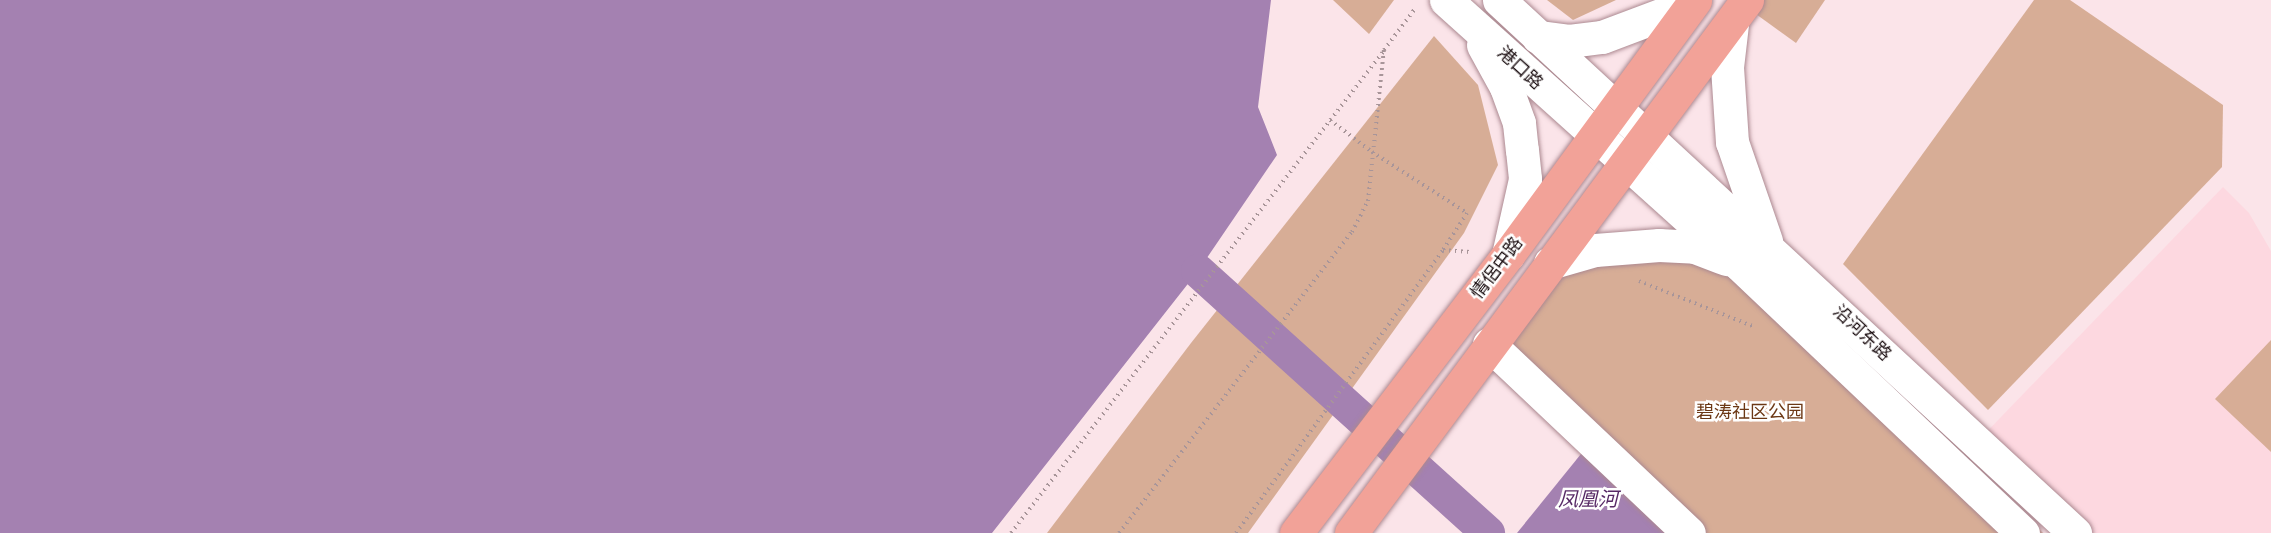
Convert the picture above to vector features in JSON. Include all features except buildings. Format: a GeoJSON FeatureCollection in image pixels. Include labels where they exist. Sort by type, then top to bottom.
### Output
{"type":"FeatureCollection","features":[{"type":"Feature","properties":{"kind":"highway","name":"情侶中路"},"geometry":{"type":"LineString","coordinates":[[1296,533],[1508,255],[1694,2]]}},
{"type":"Feature","properties":{"kind":"highway"},"geometry":{"type":"LineString","coordinates":[[1351,533],[1489,344],[1740,12]]}},
{"type":"Feature","properties":{"kind":"street","name":"港口路"},"geometry":{"type":"LineString","coordinates":[[1499,0],[1648,136]]}},
{"type":"Feature","properties":{"kind":"street"},"geometry":{"type":"LineString","coordinates":[[1538,37],[1569,41],[1602,37],[1694,2]]}},
{"type":"Feature","properties":{"kind":"street","name":"港口路"},"geometry":{"type":"LineString","coordinates":[[1431,4],[1470,23],[1626,163]]}},
{"type":"Feature","properties":{"kind":"street"},"geometry":{"type":"LineString","coordinates":[[1740,12],[1727,68],[1732,142],[1768,245]]}},
{"type":"Feature","properties":{"kind":"street"},"geometry":{"type":"LineString","coordinates":[[1470,23],[1506,87],[1519,123],[1525,178],[1508,255]]}},
{"type":"Feature","properties":{"kind":"street","name":"沿河东路"},"geometry":{"type":"LineString","coordinates":[[1648,136],[1768,245],[2075,533]]}},
{"type":"Feature","properties":{"kind":"street","name":"沿河东路"},"geometry":{"type":"LineString","coordinates":[[1626,163],[1738,263],[2023,533]]}},
{"type":"Feature","properties":{"kind":"street"},"geometry":{"type":"LineString","coordinates":[[1550,263],[1595,250],[1659,245],[1695,247],[1738,263]]}},
{"type":"Feature","properties":{"kind":"street"},"geometry":{"type":"LineString","coordinates":[[1489,344],[1689,533]]}},
{"type":"Feature","properties":{"kind":"path"},"geometry":{"type":"LineString","coordinates":[[1011,533],[1384,50],[1431,4]]}},
{"type":"Feature","properties":{"kind":"path"},"geometry":{"type":"LineString","coordinates":[[1119,533],[1352,232],[1368,201],[1384,50]]}},
{"type":"Feature","properties":{"kind":"path"},"geometry":{"type":"LineString","coordinates":[[1236,533],[1418,285],[1467,213],[1372,152],[1330,120]]}},
{"type":"Feature","properties":{"kind":"path"},"geometry":{"type":"LineString","coordinates":[[1443,250],[1508,255]]}},
{"type":"Feature","properties":{"kind":"path"},"geometry":{"type":"LineString","coordinates":[[1628,276],[1766,331]]}},
{"type":"Feature","properties":{"kind":"shaded area"},"geometry":{"type":"Polygon","coordinates":[[[2223,187],[2249,213],[2271,251],[2271,533],[2068,533],[1975,444],[2223,187]]]}},
{"type":"Feature","properties":{"kind":"green space"},"geometry":{"type":"Polygon","coordinates":[[[1333,0],[1394,0],[1369,34],[1333,0]]]}},
{"type":"Feature","properties":{"kind":"green space"},"geometry":{"type":"Polygon","coordinates":[[[1547,0],[1616,0],[1573,20],[1547,0]]]}},
{"type":"Feature","properties":{"kind":"green space"},"geometry":{"type":"Polygon","coordinates":[[[1754,0],[1825,0],[1796,43],[1749,9],[1754,0]]]}},
{"type":"Feature","properties":{"kind":"green space"},"geometry":{"type":"Polygon","coordinates":[[[2034,0],[2070,0],[2223,105],[2222,167],[1988,410],[1843,264],[2034,0]]]}},
{"type":"Feature","properties":{"kind":"green space"},"geometry":{"type":"Polygon","coordinates":[[[1434,36],[1478,85],[1498,165],[1464,233],[1248,533],[1047,533],[1191,343],[1434,36]]]}},
{"type":"Feature","properties":{"kind":"green space","name":"碧涛社区公园"},"geometry":{"type":"Polygon","coordinates":[[[1661,242],[1803,295],[2043,533],[1702,533],[1500,343],[1571,246],[1661,242]]]}},
{"type":"Feature","properties":{"kind":"green space"},"geometry":{"type":"Polygon","coordinates":[[[2271,340],[2271,452],[2215,399],[2271,340]]]}},
{"type":"Feature","properties":{"kind":"water"},"geometry":{"type":"Polygon","coordinates":[[[0,0],[1271,0],[1258,107],[1277,155],[1198,271],[992,533],[0,533],[0,0]]]}},
{"type":"Feature","properties":{"kind":"water","name":"凤凰河"},"geometry":{"type":"Polygon","coordinates":[[[1585,449],[1673,533],[1517,533],[1585,449]]]}},
{"type":"Feature","properties":{"kind":"waterway","name":"凤凰河"},"geometry":{"type":"LineString","coordinates":[[1198,271],[1488,533]]}}]}
